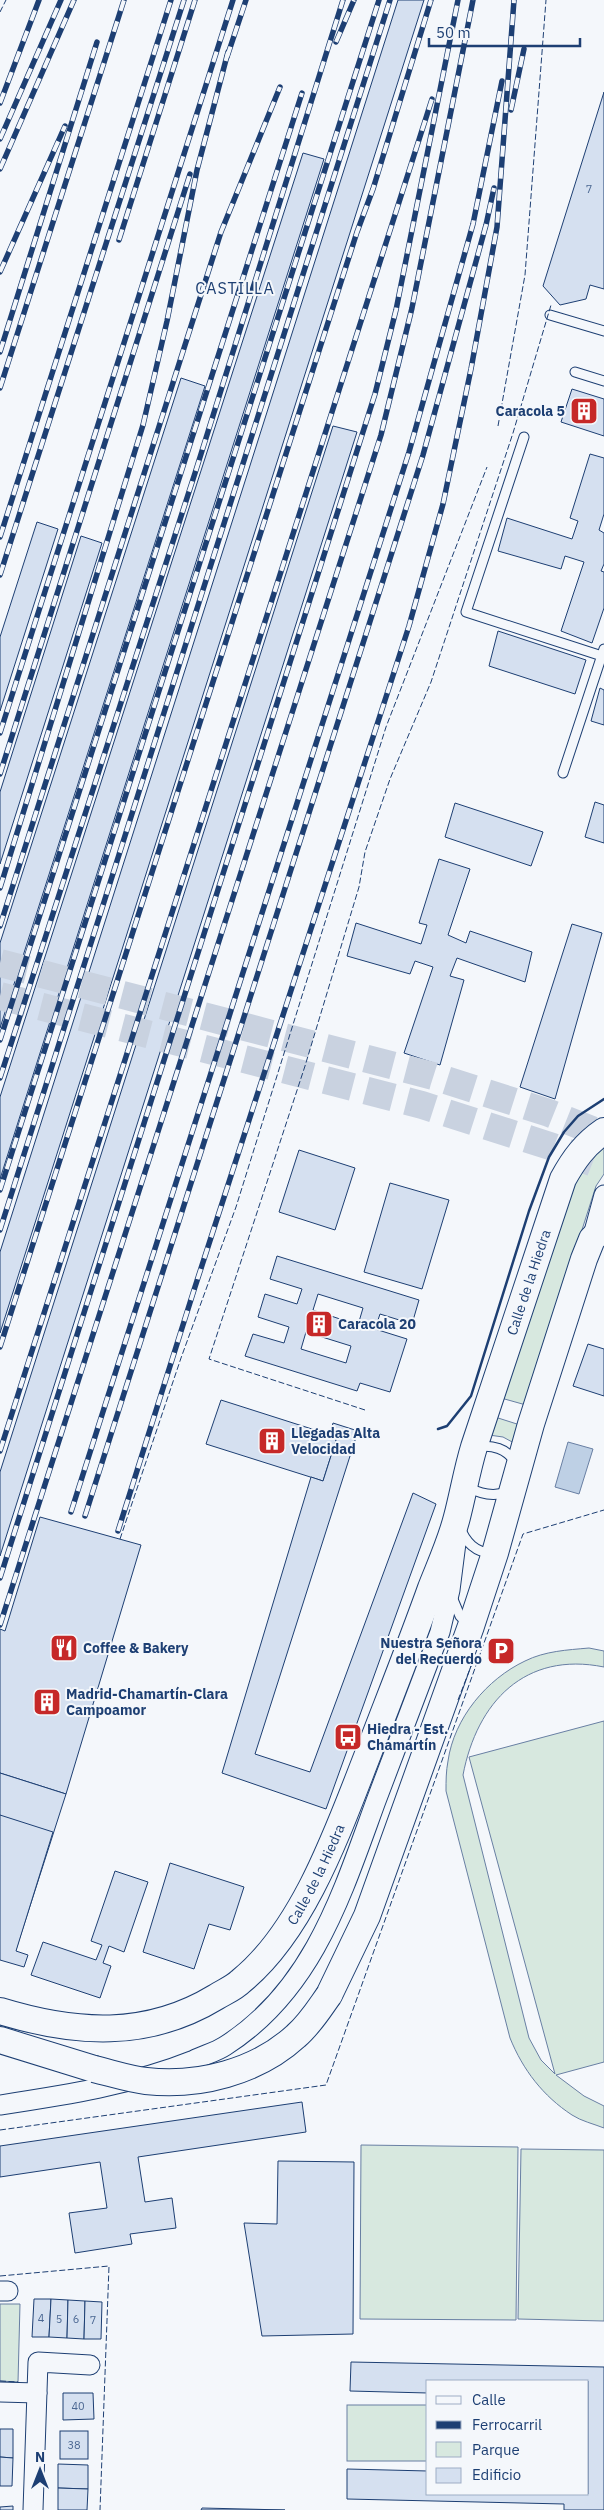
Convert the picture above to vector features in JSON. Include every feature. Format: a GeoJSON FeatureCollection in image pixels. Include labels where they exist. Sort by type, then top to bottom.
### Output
{"type":"FeatureCollection","features":[{"type":"Feature","properties":{"kind":"main road","name":"Calle de la Hiedra"},"geometry":{"type":"LineString","coordinates":[[0,2012],[37,2022],[83,2029],[126,2028],[176,2017],[241,1982],[287,1928],[306,1897],[326,1858],[405,1659],[457,1517],[464,1481],[474,1447],[563,1179],[574,1159],[589,1141],[604,1131]]}},
{"type":"Feature","properties":{"kind":"main road"},"geometry":{"type":"LineString","coordinates":[[0,2040],[145,2081],[196,2081],[220,2076],[267,2056],[295,2037],[313,2019],[330,1994],[361,1931],[471,1626],[495,1553],[535,1410],[585,1254],[598,1233]]}},
{"type":"Feature","properties":{"kind":"street"},"geometry":{"type":"LineString","coordinates":[[598,1233],[604,1195]]}},
{"type":"Feature","properties":{"kind":"street","name":"Calle de la Hiedra"},"geometry":{"type":"LineString","coordinates":[[0,2106],[100,2089],[172,2069],[223,2047],[263,2016],[288,1990],[305,1966],[346,1882],[440,1632],[450,1590],[457,1517]]}},
{"type":"Feature","properties":{"kind":"street"},"geometry":{"type":"LineString","coordinates":[[33,2510],[38,2362],[90,2365]]}},
{"type":"Feature","properties":{"kind":"street"},"geometry":{"type":"LineString","coordinates":[[0,2392],[37,2393]]}},
{"type":"Feature","properties":{"kind":"lane"},"geometry":{"type":"LineString","coordinates":[[550,316],[604,331]]}},
{"type":"Feature","properties":{"kind":"lane"},"geometry":{"type":"LineString","coordinates":[[575,372],[604,381]]}},
{"type":"Feature","properties":{"kind":"lane"},"geometry":{"type":"LineString","coordinates":[[524,437],[466,612],[603,652],[563,773]]}},
{"type":"Feature","properties":{"kind":"lane"},"geometry":{"type":"LineString","coordinates":[[464,1481],[470,1488],[489,1495],[506,1493],[516,1478],[508,1453],[496,1447],[474,1447]]}},
{"type":"Feature","properties":{"kind":"lane"},"geometry":{"type":"LineString","coordinates":[[457,1517],[463,1536],[473,1547],[484,1553],[495,1553]]}},
{"type":"Feature","properties":{"kind":"lane"},"geometry":{"type":"LineString","coordinates":[[450,1590],[460,1616],[471,1626]]}},
{"type":"Feature","properties":{"kind":"green space"},"geometry":{"type":"Polygon","coordinates":[[[604,1145],[604,1174],[596,1186],[526,1405],[501,1398],[571,1183],[604,1145]]]}},
{"type":"Feature","properties":{"kind":"green space"},"geometry":{"type":"Polygon","coordinates":[[[495,1417],[520,1425],[514,1443],[503,1437],[489,1435],[495,1417]]]}},
{"type":"Feature","properties":{"kind":"green space"},"geometry":{"type":"Polygon","coordinates":[[[589,1648],[604,1651],[604,1667],[576,1664],[551,1667],[528,1675],[509,1688],[493,1705],[480,1725],[470,1749],[463,1775],[529,2038],[541,2060],[555,2074],[469,1757],[604,1721],[604,2062],[556,2075],[584,2096],[604,2106],[604,2128],[583,2121],[562,2108],[543,2091],[515,2050],[510,2038],[446,1791],[446,1772],[451,1745],[465,1715],[486,1689],[511,1669],[540,1655],[589,1648]]]}},
{"type":"Feature","properties":{"kind":"green space"},"geometry":{"type":"Polygon","coordinates":[[[361,2145],[518,2147],[516,2320],[360,2319],[361,2145]]]}},
{"type":"Feature","properties":{"kind":"green space"},"geometry":{"type":"Polygon","coordinates":[[[521,2149],[604,2150],[604,2321],[518,2319],[521,2149]]]}},
{"type":"Feature","properties":{"kind":"green space"},"geometry":{"type":"Polygon","coordinates":[[[0,2304],[20,2304],[18,2382],[0,2381],[0,2304]]]}},
{"type":"Feature","properties":{"kind":"green space"},"geometry":{"type":"Polygon","coordinates":[[[347,2405],[426,2405],[426,2461],[347,2461],[347,2405]]]}},
{"type":"Feature","properties":{"kind":"water"},"geometry":{"type":"Polygon","coordinates":[[[568,1442],[593,1449],[579,1494],[555,1487],[568,1442]]]}},
{"type":"Feature","properties":{"kind":"building"},"geometry":{"type":"Polygon","coordinates":[[[398,0],[424,0],[0,1333],[0,1252],[398,0]]]}},
{"type":"Feature","properties":{"kind":"building"},"geometry":{"type":"Polygon","coordinates":[[[604,92],[604,289],[590,285],[586,299],[560,305],[543,286],[604,92]]]}},
{"type":"Feature","properties":{"kind":"building"},"geometry":{"type":"Polygon","coordinates":[[[303,153],[324,159],[0,1179],[0,1097],[303,153]]]}},
{"type":"Feature","properties":{"kind":"building"},"geometry":{"type":"Polygon","coordinates":[[[181,378],[205,386],[0,1028],[0,943],[181,378]]]}},
{"type":"Feature","properties":{"kind":"building","name":"Caracola 5"},"geometry":{"type":"Polygon","coordinates":[[[572,389],[604,399],[604,436],[561,422],[572,389]]]}},
{"type":"Feature","properties":{"kind":"building"},"geometry":{"type":"Polygon","coordinates":[[[333,426],[357,432],[0,1556],[0,1472],[333,426]]]}},
{"type":"Feature","properties":{"kind":"building"},"geometry":{"type":"Polygon","coordinates":[[[590,454],[604,458],[604,514],[599,530],[604,533],[604,564],[601,571],[604,572],[604,608],[592,643],[561,631],[584,562],[565,556],[561,569],[498,551],[507,518],[572,539],[578,521],[570,518],[590,454]]]}},
{"type":"Feature","properties":{"kind":"building"},"geometry":{"type":"Polygon","coordinates":[[[37,522],[58,529],[0,711],[0,637],[37,522]]]}},
{"type":"Feature","properties":{"kind":"building"},"geometry":{"type":"Polygon","coordinates":[[[81,536],[102,543],[0,864],[0,792],[81,536]]]}},
{"type":"Feature","properties":{"kind":"building"},"geometry":{"type":"Polygon","coordinates":[[[498,631],[586,660],[575,694],[489,666],[498,631]]]}},
{"type":"Feature","properties":{"kind":"building"},"geometry":{"type":"Polygon","coordinates":[[[600,688],[604,690],[604,725],[591,721],[600,688]]]}},
{"type":"Feature","properties":{"kind":"building"},"geometry":{"type":"Polygon","coordinates":[[[595,802],[604,805],[604,843],[585,837],[595,802]]]}},
{"type":"Feature","properties":{"kind":"building"},"geometry":{"type":"Polygon","coordinates":[[[455,803],[543,832],[531,866],[445,837],[455,803]]]}},
{"type":"Feature","properties":{"kind":"building"},"geometry":{"type":"Polygon","coordinates":[[[439,859],[470,869],[448,935],[466,943],[470,931],[532,952],[525,982],[457,958],[450,976],[464,980],[440,1065],[404,1053],[433,967],[415,961],[410,974],[347,956],[356,923],[421,944],[427,925],[419,923],[439,859]]]}},
{"type":"Feature","properties":{"kind":"building"},"geometry":{"type":"Polygon","coordinates":[[[572,924],[602,933],[555,1099],[520,1087],[572,924]]]}},
{"type":"Feature","properties":{"kind":"building"},"geometry":{"type":"Polygon","coordinates":[[[299,1150],[355,1168],[335,1230],[279,1212],[299,1150]]]}},
{"type":"Feature","properties":{"kind":"building"},"geometry":{"type":"Polygon","coordinates":[[[390,1183],[449,1200],[422,1289],[364,1272],[390,1183]]]}},
{"type":"Feature","properties":{"kind":"building","name":"Caracola 20"},"geometry":{"type":"Polygon","coordinates":[[[277,1256],[419,1300],[412,1324],[380,1314],[375,1329],[407,1339],[390,1392],[360,1383],[357,1391],[245,1356],[253,1334],[284,1343],[289,1327],[258,1317],[265,1294],[297,1304],[302,1289],[270,1279],[277,1256]],[[318,1294],[313,1310],[358,1325],[363,1308],[318,1294]],[[306,1332],[301,1349],[346,1363],[351,1346],[306,1332]]]}},
{"type":"Feature","properties":{"kind":"building"},"geometry":{"type":"Polygon","coordinates":[[[588,1344],[604,1349],[604,1396],[573,1386],[588,1344]]]}},
{"type":"Feature","properties":{"kind":"building","name":"Llegadas Alta Velocidad"},"geometry":{"type":"Polygon","coordinates":[[[221,1400],[337,1437],[323,1481],[206,1444],[221,1400]]]}},
{"type":"Feature","properties":{"kind":"building"},"geometry":{"type":"Polygon","coordinates":[[[333,1423],[358,1431],[255,1754],[310,1772],[413,1493],[436,1504],[326,1809],[222,1773],[311,1477],[323,1481],[337,1437],[330,1435],[333,1423]]]}},
{"type":"Feature","properties":{"kind":"building","name":"Madrid-Chamartín-Clara Campoamor"},"geometry":{"type":"Polygon","coordinates":[[[40,1517],[141,1545],[66,1794],[0,1773],[0,1629],[5,1631],[40,1517]]]}},
{"type":"Feature","properties":{"kind":"building"},"geometry":{"type":"Polygon","coordinates":[[[0,1773],[66,1794],[12,1962],[0,1958],[0,1773]]]}},
{"type":"Feature","properties":{"kind":"building"},"geometry":{"type":"Polygon","coordinates":[[[0,1815],[53,1832],[16,1951],[28,1955],[24,1967],[0,1960],[0,1815]]]}},
{"type":"Feature","properties":{"kind":"building"},"geometry":{"type":"Polygon","coordinates":[[[170,1863],[244,1887],[230,1930],[209,1924],[194,1969],[143,1952],[170,1863]]]}},
{"type":"Feature","properties":{"kind":"building"},"geometry":{"type":"Polygon","coordinates":[[[115,1871],[148,1882],[124,1952],[109,1946],[103,1963],[111,1966],[100,1998],[31,1975],[43,1942],[96,1960],[102,1945],[91,1941],[115,1871]]]}},
{"type":"Feature","properties":{"kind":"building"},"geometry":{"type":"Polygon","coordinates":[[[302,2102],[306,2132],[138,2157],[145,2202],[172,2198],[176,2228],[130,2234],[132,2244],[75,2253],[69,2213],[107,2208],[100,2162],[0,2177],[0,2146],[302,2102]]]}},
{"type":"Feature","properties":{"kind":"building"},"geometry":{"type":"Polygon","coordinates":[[[278,2161],[354,2162],[353,2334],[262,2336],[244,2223],[277,2224],[278,2161]]]}},
{"type":"Feature","properties":{"kind":"building"},"geometry":{"type":"Polygon","coordinates":[[[34,2299],[51,2299],[49,2337],[32,2337],[34,2299]]]}},
{"type":"Feature","properties":{"kind":"building"},"geometry":{"type":"Polygon","coordinates":[[[51,2299],[68,2300],[67,2338],[49,2337],[51,2299]]]}},
{"type":"Feature","properties":{"kind":"building"},"geometry":{"type":"Polygon","coordinates":[[[68,2300],[85,2301],[84,2339],[67,2338],[68,2300]]]}},
{"type":"Feature","properties":{"kind":"building"},"geometry":{"type":"Polygon","coordinates":[[[85,2301],[102,2302],[101,2339],[84,2339],[85,2301]]]}},
{"type":"Feature","properties":{"kind":"building"},"geometry":{"type":"Polygon","coordinates":[[[351,2362],[604,2367],[604,2510],[564,2510],[564,2504],[347,2499],[347,2469],[426,2471],[426,2495],[589,2495],[589,2380],[426,2380],[426,2393],[350,2391],[351,2362]]]}},
{"type":"Feature","properties":{"kind":"building"},"geometry":{"type":"Polygon","coordinates":[[[63,2393],[93,2393],[94,2419],[63,2420],[63,2393]]]}},
{"type":"Feature","properties":{"kind":"building"},"geometry":{"type":"Polygon","coordinates":[[[0,2429],[13,2429],[13,2458],[0,2457],[0,2429]]]}},
{"type":"Feature","properties":{"kind":"building"},"geometry":{"type":"Polygon","coordinates":[[[60,2431],[88,2431],[88,2459],[60,2459],[60,2431]]]}},
{"type":"Feature","properties":{"kind":"building"},"geometry":{"type":"Polygon","coordinates":[[[0,2457],[13,2458],[12,2486],[0,2486],[0,2457]]]}},
{"type":"Feature","properties":{"kind":"building"},"geometry":{"type":"Polygon","coordinates":[[[58,2464],[88,2465],[88,2489],[58,2488],[58,2464]]]}},
{"type":"Feature","properties":{"kind":"building"},"geometry":{"type":"Polygon","coordinates":[[[58,2488],[88,2489],[87,2510],[58,2510],[58,2488]]]}},
{"type":"Feature","properties":{"kind":"building"},"geometry":{"type":"Polygon","coordinates":[[[13,2506],[13,2510],[0,2510],[0,2507],[13,2506]]]}},
{"type":"Feature","properties":{"kind":"building"},"geometry":{"type":"Polygon","coordinates":[[[202,2508],[285,2510],[201,2510],[202,2508]]]}},
{"type":"Feature","properties":{"kind":"tunnel"},"geometry":{"type":"LineString","coordinates":[[0,963],[433,1076],[549,1113],[604,1135]]}},
{"type":"Feature","properties":{"kind":"tunnel"},"geometry":{"type":"LineString","coordinates":[[0,996],[422,1105],[553,1147],[604,1167]]}},
{"type":"Feature","properties":{"kind":"railway"},"geometry":{"type":"LineString","coordinates":[[0,103],[39,0]]}},
{"type":"Feature","properties":{"kind":"railway"},"geometry":{"type":"LineString","coordinates":[[0,139],[61,0]]}},
{"type":"Feature","properties":{"kind":"railway"},"geometry":{"type":"LineString","coordinates":[[0,169],[74,0]]}},
{"type":"Feature","properties":{"kind":"railway"},"geometry":{"type":"LineString","coordinates":[[0,388],[124,0]]}},
{"type":"Feature","properties":{"kind":"railway"},"geometry":{"type":"LineString","coordinates":[[0,537],[171,0]]}},
{"type":"Feature","properties":{"kind":"railway"},"geometry":{"type":"LineString","coordinates":[[0,575],[184,0]]}},
{"type":"Feature","properties":{"kind":"railway"},"geometry":{"type":"LineString","coordinates":[[119,240],[195,0]]}},
{"type":"Feature","properties":{"kind":"railway"},"geometry":{"type":"LineString","coordinates":[[0,733],[233,0]]}},
{"type":"Feature","properties":{"kind":"railway"},"geometry":{"type":"LineString","coordinates":[[227,57],[246,0]]}},
{"type":"Feature","properties":{"kind":"railway"},"geometry":{"type":"LineString","coordinates":[[0,1078],[196,470],[343,0]]}},
{"type":"Feature","properties":{"kind":"railway"},"geometry":{"type":"LineString","coordinates":[[336,42],[354,0]]}},
{"type":"Feature","properties":{"kind":"railway"},"geometry":{"type":"LineString","coordinates":[[0,1190],[379,0]]}},
{"type":"Feature","properties":{"kind":"railway"},"geometry":{"type":"LineString","coordinates":[[0,1230],[390,0]]}},
{"type":"Feature","properties":{"kind":"railway"},"geometry":{"type":"LineString","coordinates":[[0,1347],[357,232],[373,189],[431,0]]}},
{"type":"Feature","properties":{"kind":"railway"},"geometry":{"type":"LineString","coordinates":[[0,1578],[375,394],[396,310],[458,0]]}},
{"type":"Feature","properties":{"kind":"railway"},"geometry":{"type":"LineString","coordinates":[[0,1625],[381,435],[412,308],[473,0]]}},
{"type":"Feature","properties":{"kind":"railway"},"geometry":{"type":"LineString","coordinates":[[118,1531],[409,626],[443,504],[471,369],[497,227],[514,0]]}},
{"type":"Feature","properties":{"kind":"railway"},"geometry":{"type":"LineString","coordinates":[[0,352],[97,42]]}},
{"type":"Feature","properties":{"kind":"railway"},"geometry":{"type":"LineString","coordinates":[[511,110],[524,49]]}},
{"type":"Feature","properties":{"kind":"railway"},"geometry":{"type":"LineString","coordinates":[[0,888],[143,425],[167,321],[197,170],[228,52]]}},
{"type":"Feature","properties":{"kind":"railway"},"geometry":{"type":"LineString","coordinates":[[71,1512],[409,452],[473,224],[502,81]]}},
{"type":"Feature","properties":{"kind":"railway"},"geometry":{"type":"LineString","coordinates":[[0,926],[221,232],[280,87]]}},
{"type":"Feature","properties":{"kind":"railway"},"geometry":{"type":"LineString","coordinates":[[0,1040],[302,93]]}},
{"type":"Feature","properties":{"kind":"railway"},"geometry":{"type":"LineString","coordinates":[[0,1451],[432,99]]}},
{"type":"Feature","properties":{"kind":"railway"},"geometry":{"type":"LineString","coordinates":[[0,272],[65,126]]}},
{"type":"Feature","properties":{"kind":"railway"},"geometry":{"type":"LineString","coordinates":[[0,774],[190,174]]}},
{"type":"Feature","properties":{"kind":"railway"},"geometry":{"type":"LineString","coordinates":[[85,1516],[423,455],[486,225],[494,188]]}},
{"type":"Feature","properties":{"kind":"fence"},"geometry":{"type":"LineString","coordinates":[[0,12],[6,0]]}},
{"type":"Feature","properties":{"kind":"fence"},"geometry":{"type":"LineString","coordinates":[[498,426],[525,275],[546,0]]}},
{"type":"Feature","properties":{"kind":"fence"},"geometry":{"type":"LineString","coordinates":[[365,1410],[209,1359],[305,1066],[359,887],[365,852],[390,779],[431,682],[513,433],[551,305]]}},
{"type":"Feature","properties":{"kind":"fence"},"geometry":{"type":"LineString","coordinates":[[120,1539],[181,1358],[236,1207],[386,727],[487,467]]}},
{"type":"Feature","properties":{"kind":"fence"},"geometry":{"type":"LineString","coordinates":[[0,2130],[326,2085],[523,1534],[604,1510]]}},
{"type":"Feature","properties":{"kind":"fence"},"geometry":{"type":"LineString","coordinates":[[458,1700],[473,1661]]}},
{"type":"Feature","properties":{"kind":"fence"},"geometry":{"type":"LineString","coordinates":[[0,2276],[109,2266],[100,2510]]}},
{"type":"Feature","properties":{"kind":"fence"},"geometry":{"type":"LineString","coordinates":[[0,2381],[18,2382]]}},
{"type":"Feature","properties":{"kind":"wall"},"geometry":{"type":"LineString","coordinates":[[438,1429],[447,1426],[471,1396],[529,1211],[549,1157],[564,1132],[578,1116],[604,1099]]}},
{"type":"Feature","properties":{"kind":"place","name":"Caracola 5"},"geometry":{"type":"Point","coordinates":[584,411]}},
{"type":"Feature","properties":{"kind":"place","name":"Caracola 20"},"geometry":{"type":"Point","coordinates":[319,1324]}},
{"type":"Feature","properties":{"kind":"place","name":"Llegadas Alta Velocidad"},"geometry":{"type":"Point","coordinates":[272,1441]}},
{"type":"Feature","properties":{"kind":"place","name":"Coffee & Bakery"},"geometry":{"type":"Point","coordinates":[64,1648]}},
{"type":"Feature","properties":{"kind":"place","name":"Nuestra Señora del Recuerdo"},"geometry":{"type":"Point","coordinates":[501,1651]}},
{"type":"Feature","properties":{"kind":"place","name":"Madrid-Chamartín-Clara Campoamor"},"geometry":{"type":"Point","coordinates":[47,1702]}},
{"type":"Feature","properties":{"kind":"place","name":"Hiedra - Est. Chamartín"},"geometry":{"type":"Point","coordinates":[348,1737]}},
{"type":"Feature","properties":{"kind":"district","name":"CASTILLA"},"geometry":{"type":"Point","coordinates":[235,288]}}]}
